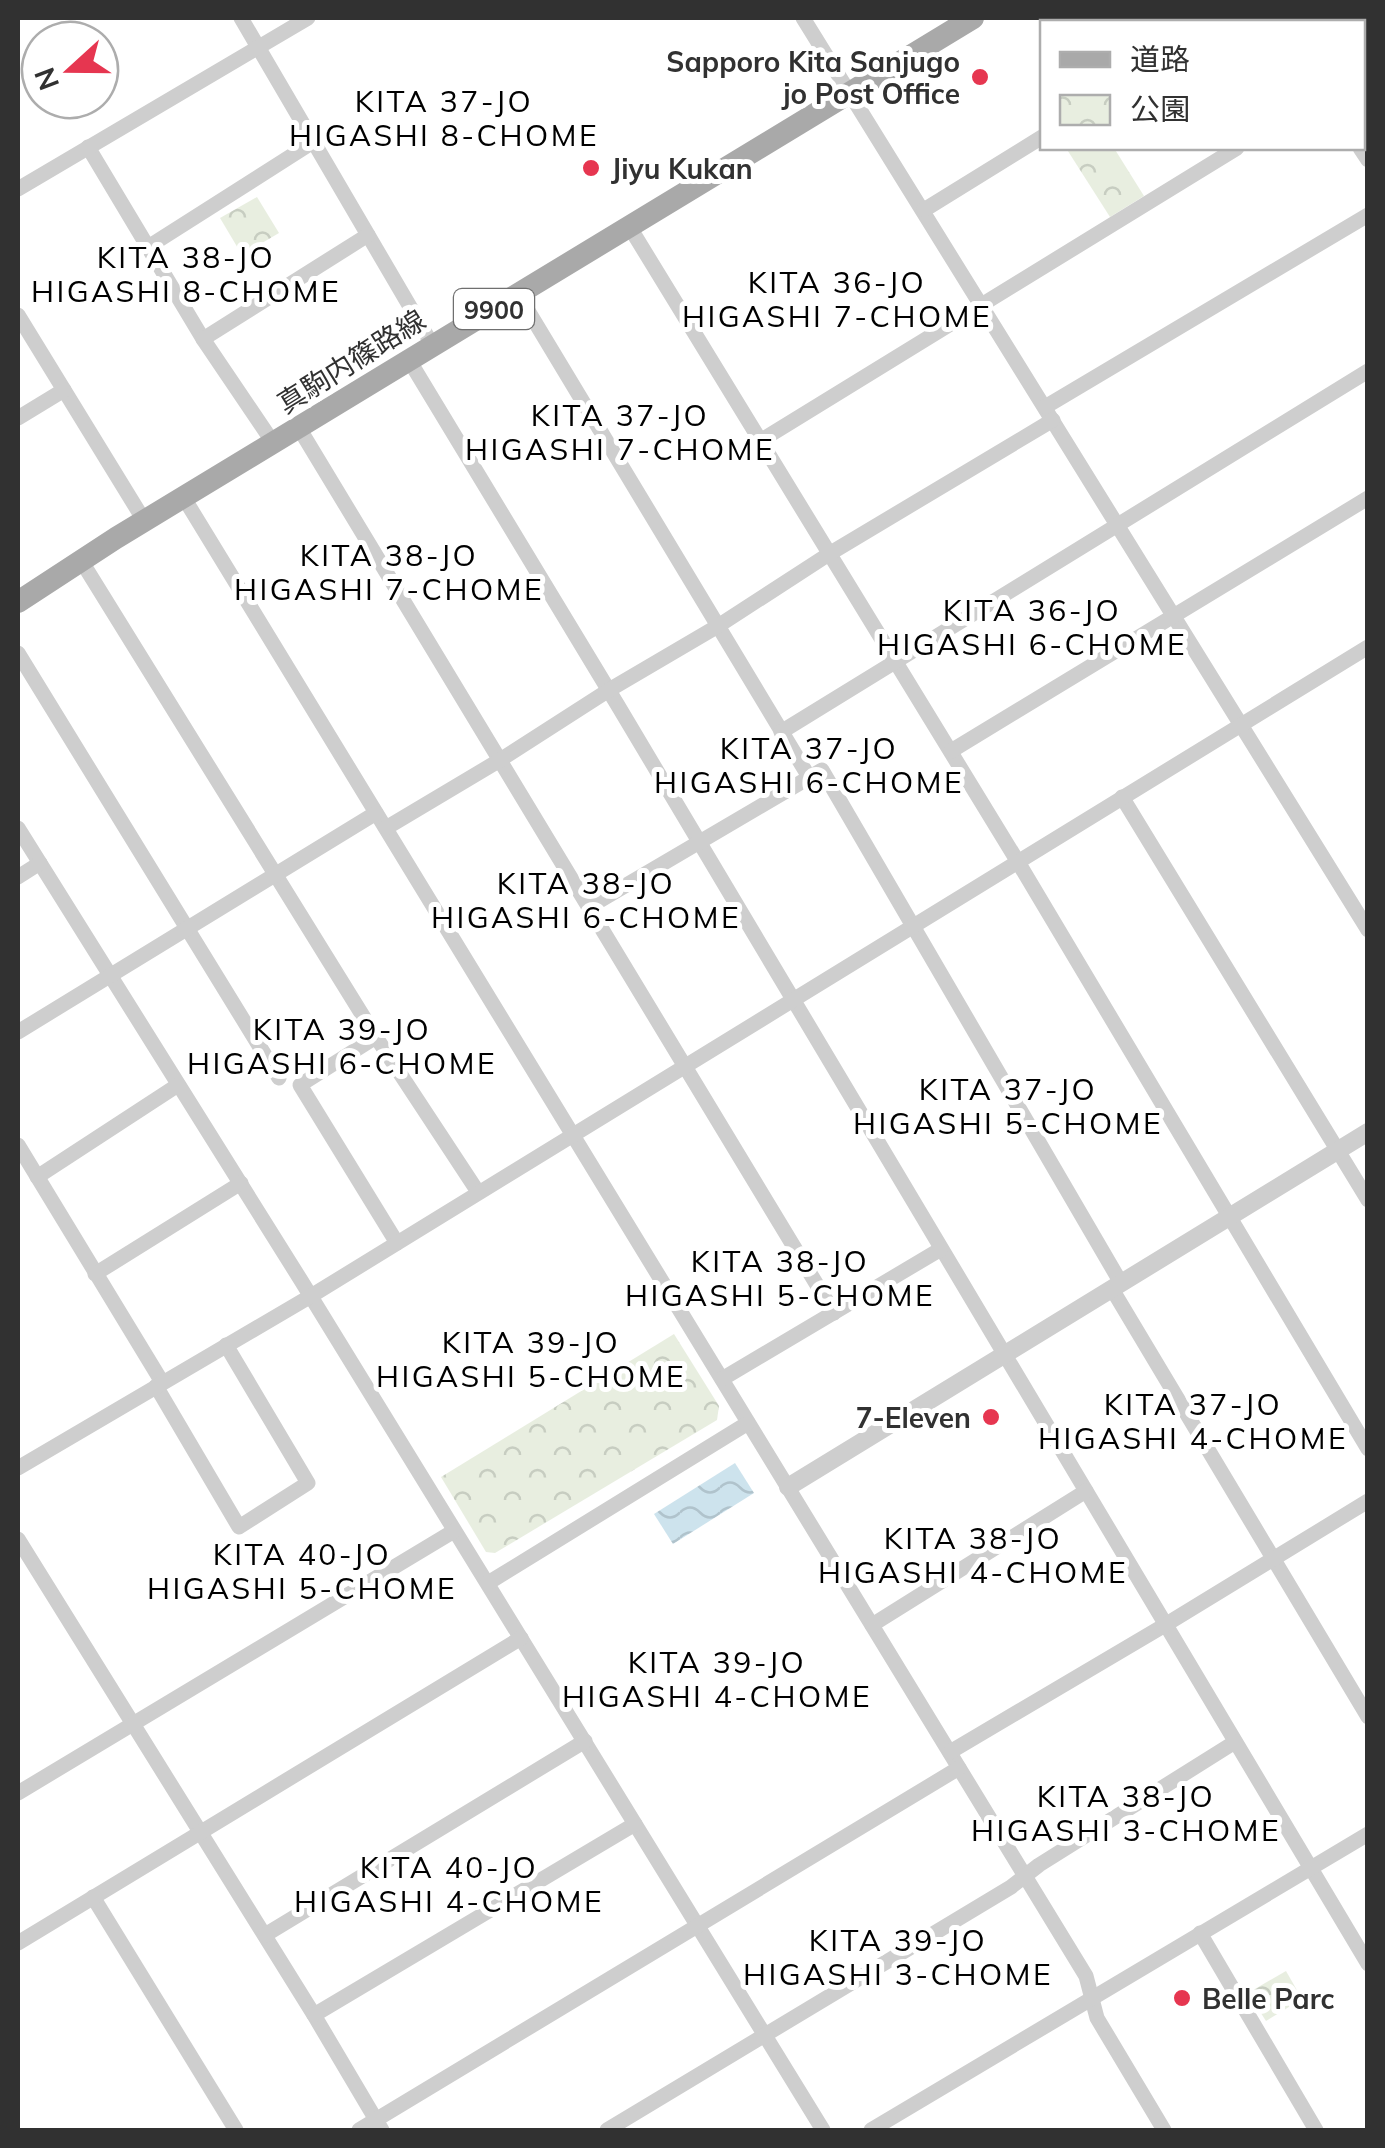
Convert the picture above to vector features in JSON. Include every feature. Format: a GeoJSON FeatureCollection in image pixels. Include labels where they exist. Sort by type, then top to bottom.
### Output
{"type":"FeatureCollection","features":[{"type":"Feature","properties":{"kind":"main road","name":"真駒内篠路線"},"geometry":{"type":"LineString","coordinates":[[18,602],[973,18]]}},
{"type":"Feature","properties":{"kind":"street"},"geometry":{"type":"LineString","coordinates":[[240,18],[432,346]]}},
{"type":"Feature","properties":{"kind":"street"},"geometry":{"type":"LineString","coordinates":[[18,189],[308,18]]}},
{"type":"Feature","properties":{"kind":"street"},"geometry":{"type":"LineString","coordinates":[[803,18],[1368,930]]}},
{"type":"Feature","properties":{"kind":"street"},"geometry":{"type":"LineString","coordinates":[[924,210],[1040,138]]}},
{"type":"Feature","properties":{"kind":"street"},"geometry":{"type":"LineString","coordinates":[[148,247],[314,142]]}},
{"type":"Feature","properties":{"kind":"street"},"geometry":{"type":"LineString","coordinates":[[88,146],[203,339],[274,444]]}},
{"type":"Feature","properties":{"kind":"street"},"geometry":{"type":"LineString","coordinates":[[760,440],[1234,150]]}},
{"type":"Feature","properties":{"kind":"street"},"geometry":{"type":"LineString","coordinates":[[386,828],[718,626],[1368,214]]}},
{"type":"Feature","properties":{"kind":"street"},"geometry":{"type":"LineString","coordinates":[[629,226],[1018,862],[1368,1450]]}},
{"type":"Feature","properties":{"kind":"street"},"geometry":{"type":"LineString","coordinates":[[203,339],[368,234]]}},
{"type":"Feature","properties":{"kind":"street"},"geometry":{"type":"LineString","coordinates":[[518,294],[808,778]]}},
{"type":"Feature","properties":{"kind":"street"},"geometry":{"type":"LineString","coordinates":[[18,315],[146,522]]}},
{"type":"Feature","properties":{"kind":"street"},"geometry":{"type":"LineString","coordinates":[[409,360],[1368,1964]]}},
{"type":"Feature","properties":{"kind":"street"},"geometry":{"type":"LineString","coordinates":[[781,732],[1368,371]]}},
{"type":"Feature","properties":{"kind":"street"},"geometry":{"type":"LineString","coordinates":[[18,418],[64,390]]}},
{"type":"Feature","properties":{"kind":"street"},"geometry":{"type":"LineString","coordinates":[[300,428],[834,1312]]}},
{"type":"Feature","properties":{"kind":"street"},"geometry":{"type":"LineString","coordinates":[[184,498],[1086,1976],[1097,2018],[1161,2129]]}},
{"type":"Feature","properties":{"kind":"street"},"geometry":{"type":"LineString","coordinates":[[950,751],[1368,498]]}},
{"type":"Feature","properties":{"kind":"street"},"geometry":{"type":"LineString","coordinates":[[82,562],[376,1037],[478,1192]]}},
{"type":"Feature","properties":{"kind":"street"},"geometry":{"type":"LineString","coordinates":[[18,1468],[311,1296],[1368,647]]}},
{"type":"Feature","properties":{"kind":"street"},"geometry":{"type":"LineString","coordinates":[[18,653],[279,1078]]}},
{"type":"Feature","properties":{"kind":"street"},"geometry":{"type":"LineString","coordinates":[[589,907],[822,770],[1272,1558],[1368,1717]]}},
{"type":"Feature","properties":{"kind":"street"},"geometry":{"type":"LineString","coordinates":[[1122,797],[1368,1200]]}},
{"type":"Feature","properties":{"kind":"street"},"geometry":{"type":"LineString","coordinates":[[18,1032],[376,812]]}},
{"type":"Feature","properties":{"kind":"street"},"geometry":{"type":"LineString","coordinates":[[18,828],[311,1296],[823,2130]]}},
{"type":"Feature","properties":{"kind":"street"},"geometry":{"type":"LineString","coordinates":[[18,877],[40,863]]}},
{"type":"Feature","properties":{"kind":"street"},"geometry":{"type":"LineString","coordinates":[[376,1037],[300,1085],[397,1242]]}},
{"type":"Feature","properties":{"kind":"street"},"geometry":{"type":"LineString","coordinates":[[37,1178],[178,1085]]}},
{"type":"Feature","properties":{"kind":"street"},"geometry":{"type":"LineString","coordinates":[[788,1487],[1368,1132]]}},
{"type":"Feature","properties":{"kind":"street"},"geometry":{"type":"LineString","coordinates":[[18,1145],[240,1526],[308,1484],[226,1345]]}},
{"type":"Feature","properties":{"kind":"street"},"geometry":{"type":"LineString","coordinates":[[95,1274],[240,1182]]}},
{"type":"Feature","properties":{"kind":"street"},"geometry":{"type":"LineString","coordinates":[[722,1379],[941,1249]]}},
{"type":"Feature","properties":{"kind":"street"},"geometry":{"type":"LineString","coordinates":[[488,1583],[748,1423]]}},
{"type":"Feature","properties":{"kind":"street"},"geometry":{"type":"LineString","coordinates":[[872,1625],[1086,1492]]}},
{"type":"Feature","properties":{"kind":"street"},"geometry":{"type":"LineString","coordinates":[[950,1752],[1368,1501]]}},
{"type":"Feature","properties":{"kind":"street"},"geometry":{"type":"LineString","coordinates":[[18,1793],[454,1530]]}},
{"type":"Feature","properties":{"kind":"street"},"geometry":{"type":"LineString","coordinates":[[18,1539],[379,2125]]}},
{"type":"Feature","properties":{"kind":"street"},"geometry":{"type":"LineString","coordinates":[[18,1944],[522,1638]]}},
{"type":"Feature","properties":{"kind":"street"},"geometry":{"type":"LineString","coordinates":[[265,1935],[585,1741]]}},
{"type":"Feature","properties":{"kind":"street"},"geometry":{"type":"LineString","coordinates":[[607,2130],[1011,1887],[1039,1865],[1235,1742]]}},
{"type":"Feature","properties":{"kind":"street"},"geometry":{"type":"LineString","coordinates":[[359,2130],[379,2125],[959,1768]]}},
{"type":"Feature","properties":{"kind":"street"},"geometry":{"type":"LineString","coordinates":[[314,2015],[635,1824]]}},
{"type":"Feature","properties":{"kind":"street"},"geometry":{"type":"LineString","coordinates":[[871,2130],[1368,1834]]}},
{"type":"Feature","properties":{"kind":"street"},"geometry":{"type":"LineString","coordinates":[[94,1898],[236,2130]]}},
{"type":"Feature","properties":{"kind":"street"},"geometry":{"type":"LineString","coordinates":[[1200,1934],[1316,2130]]}},
{"type":"Feature","properties":{"kind":"green space"},"geometry":{"type":"Polygon","coordinates":[[[1067,150],[1115,150],[1144,196],[1110,217],[1067,150]]]}},
{"type":"Feature","properties":{"kind":"green space"},"geometry":{"type":"Polygon","coordinates":[[[257,197],[279,233],[242,255],[220,218],[257,197]]]}},
{"type":"Feature","properties":{"kind":"green space"},"geometry":{"type":"Polygon","coordinates":[[[674,1334],[719,1406],[717,1420],[495,1553],[486,1552],[441,1477],[674,1334]]]}},
{"type":"Feature","properties":{"kind":"green space"},"geometry":{"type":"Polygon","coordinates":[[[1286,1971],[1302,1999],[1266,2021],[1248,1993],[1286,1971]]]}},
{"type":"Feature","properties":{"kind":"water"},"geometry":{"type":"Polygon","coordinates":[[[735,1463],[754,1493],[673,1544],[654,1514],[735,1463]]]}},
{"type":"Feature","properties":{"kind":"place","name":"Sapporo Kita Sanjugo jo Post Office"},"geometry":{"type":"Point","coordinates":[980,77]}},
{"type":"Feature","properties":{"kind":"place","name":"Jiyu Kukan"},"geometry":{"type":"Point","coordinates":[591,168]}},
{"type":"Feature","properties":{"kind":"place","name":"7-Eleven"},"geometry":{"type":"Point","coordinates":[991,1417]}},
{"type":"Feature","properties":{"kind":"place","name":"Belle Parc"},"geometry":{"type":"Point","coordinates":[1182,1998]}},
{"type":"Feature","properties":{"kind":"district","name":"KITA 37-JO HIGASHI 8-CHOME"},"geometry":{"type":"Point","coordinates":[444,118]}},
{"type":"Feature","properties":{"kind":"district","name":"KITA 38-JO HIGASHI 8-CHOME"},"geometry":{"type":"Point","coordinates":[186,274]}},
{"type":"Feature","properties":{"kind":"district","name":"KITA 36-JO HIGASHI 7-CHOME"},"geometry":{"type":"Point","coordinates":[837,299]}},
{"type":"Feature","properties":{"kind":"district","name":"KITA 37-JO HIGASHI 7-CHOME"},"geometry":{"type":"Point","coordinates":[620,432]}},
{"type":"Feature","properties":{"kind":"district","name":"KITA 38-JO HIGASHI 7-CHOME"},"geometry":{"type":"Point","coordinates":[389,572]}},
{"type":"Feature","properties":{"kind":"district","name":"KITA 36-JO HIGASHI 6-CHOME"},"geometry":{"type":"Point","coordinates":[1032,627]}},
{"type":"Feature","properties":{"kind":"district","name":"KITA 37-JO HIGASHI 6-CHOME"},"geometry":{"type":"Point","coordinates":[809,765]}},
{"type":"Feature","properties":{"kind":"district","name":"KITA 38-JO HIGASHI 6-CHOME"},"geometry":{"type":"Point","coordinates":[586,900]}},
{"type":"Feature","properties":{"kind":"district","name":"KITA 39-JO HIGASHI 6-CHOME"},"geometry":{"type":"Point","coordinates":[342,1046]}},
{"type":"Feature","properties":{"kind":"district","name":"KITA 37-JO HIGASHI 5-CHOME"},"geometry":{"type":"Point","coordinates":[1008,1106]}},
{"type":"Feature","properties":{"kind":"district","name":"KITA 38-JO HIGASHI 5-CHOME"},"geometry":{"type":"Point","coordinates":[780,1278]}},
{"type":"Feature","properties":{"kind":"district","name":"KITA 39-JO HIGASHI 5-CHOME"},"geometry":{"type":"Point","coordinates":[531,1359]}},
{"type":"Feature","properties":{"kind":"district","name":"KITA 37-JO HIGASHI 4-CHOME"},"geometry":{"type":"Point","coordinates":[1193,1421]}},
{"type":"Feature","properties":{"kind":"district","name":"KITA 38-JO HIGASHI 4-CHOME"},"geometry":{"type":"Point","coordinates":[973,1555]}},
{"type":"Feature","properties":{"kind":"district","name":"KITA 40-JO HIGASHI 5-CHOME"},"geometry":{"type":"Point","coordinates":[302,1571]}},
{"type":"Feature","properties":{"kind":"district","name":"KITA 39-JO HIGASHI 4-CHOME"},"geometry":{"type":"Point","coordinates":[717,1679]}},
{"type":"Feature","properties":{"kind":"district","name":"KITA 38-JO HIGASHI 3-CHOME"},"geometry":{"type":"Point","coordinates":[1126,1813]}},
{"type":"Feature","properties":{"kind":"district","name":"KITA 40-JO HIGASHI 4-CHOME"},"geometry":{"type":"Point","coordinates":[449,1884]}},
{"type":"Feature","properties":{"kind":"district","name":"KITA 39-JO HIGASHI 3-CHOME"},"geometry":{"type":"Point","coordinates":[898,1957]}}]}
